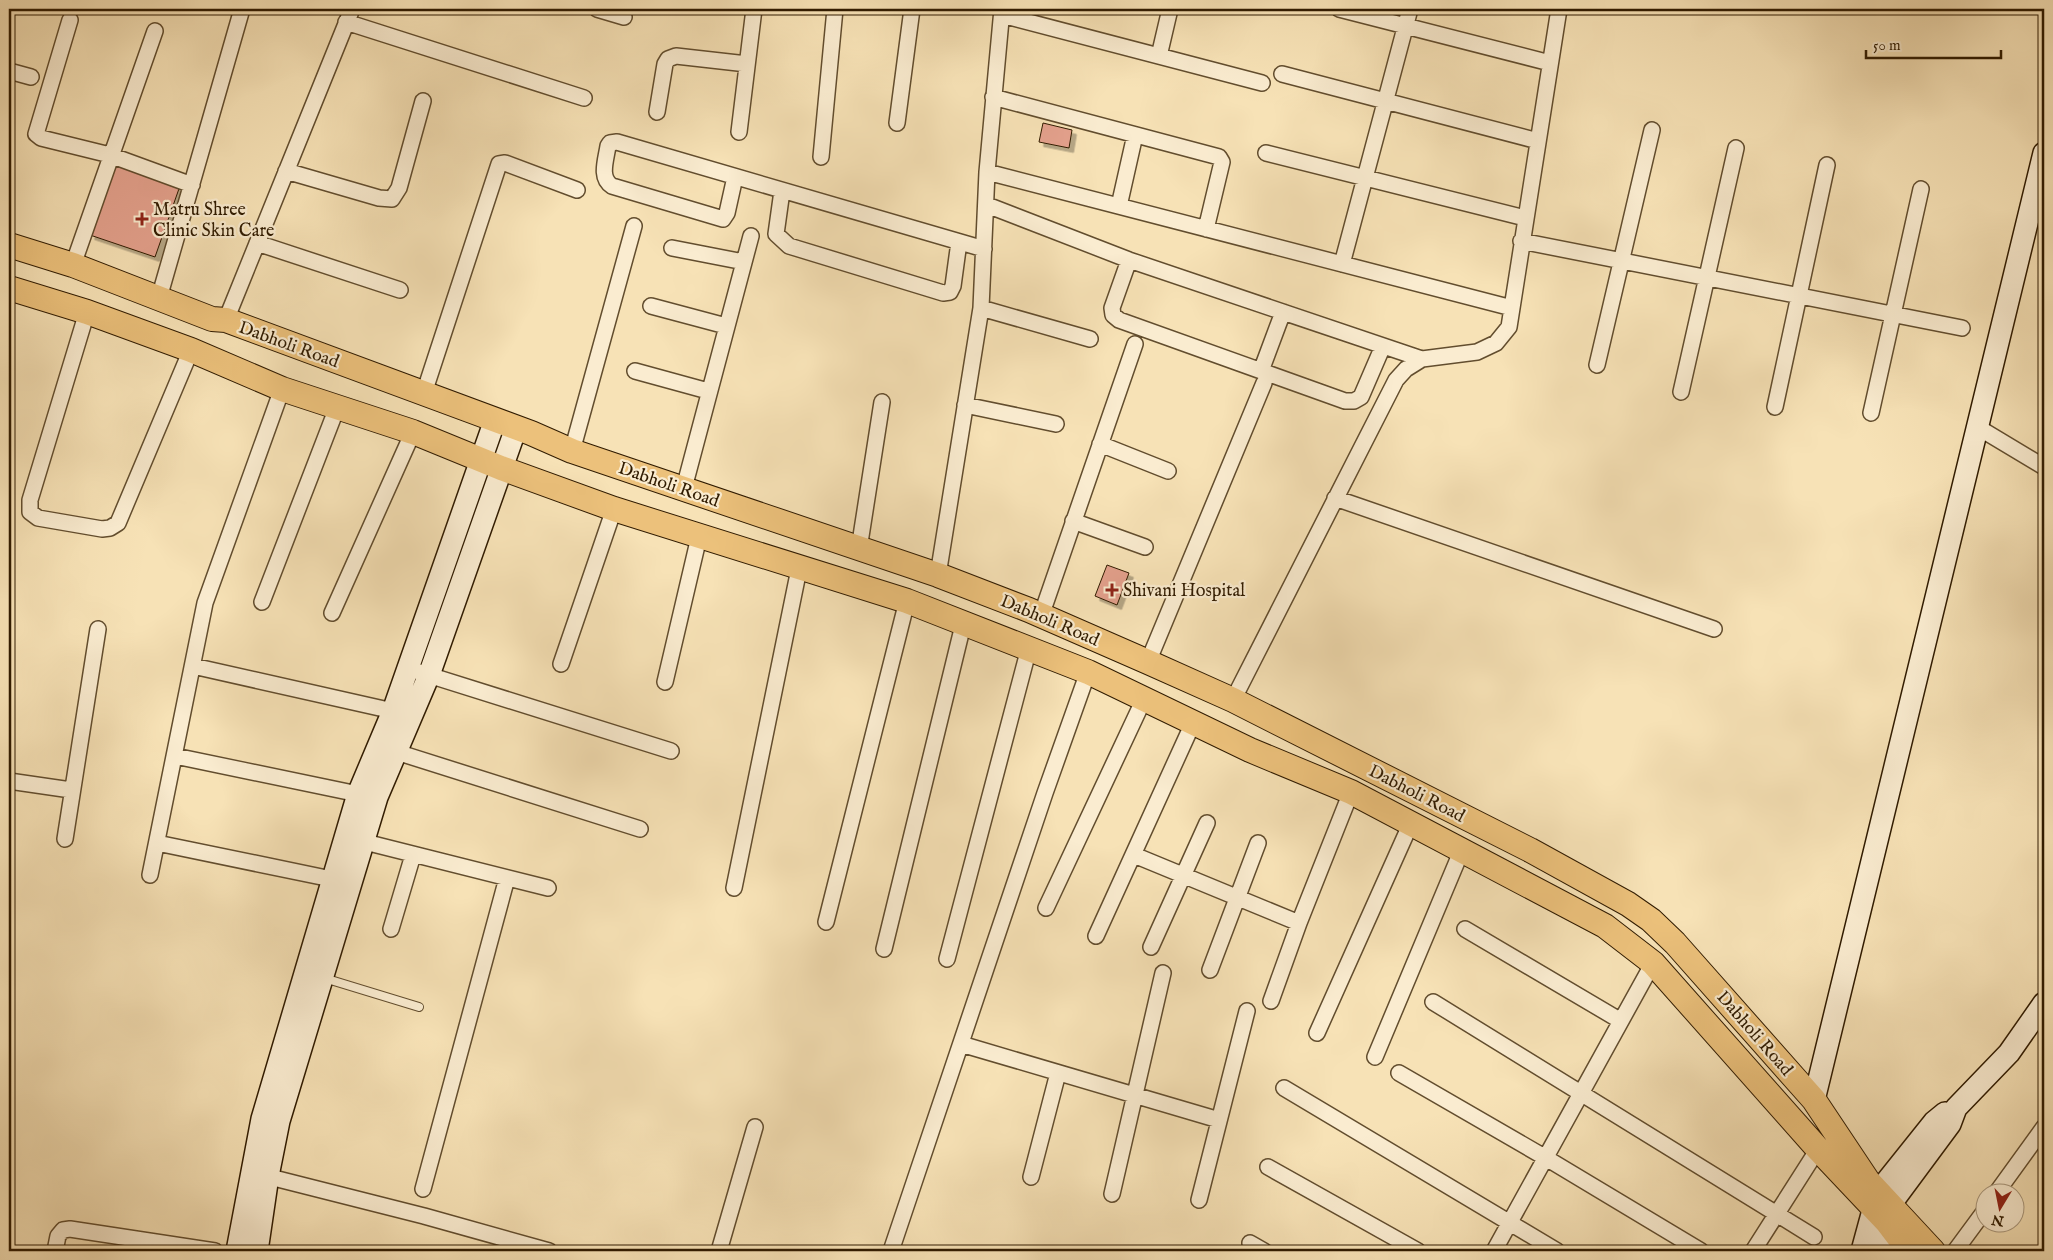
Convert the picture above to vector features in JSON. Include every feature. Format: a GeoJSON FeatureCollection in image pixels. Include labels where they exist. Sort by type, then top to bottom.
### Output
{"type":"FeatureCollection","features":[{"type":"Feature","properties":{"kind":"main road","name":"Dabholi Road"},"geometry":{"type":"LineString","coordinates":[[9,245],[73,265],[212,319],[226,320],[506,424],[572,451],[860,548],[1041,616],[1233,700],[1530,850],[1628,904],[1651,920],[1675,943],[1814,1100],[1909,1251]]}},
{"type":"Feature","properties":{"kind":"main road","name":"Dabholi Road"},"geometry":{"type":"LineString","coordinates":[[9,288],[87,312],[191,350],[282,389],[338,405],[413,432],[491,464],[614,509],[799,569],[907,601],[963,625],[1029,648],[1088,672],[1250,750],[1351,792],[1461,852],[1519,879],[1605,926],[1653,963],[1818,1149],[1933,1251]]}},
{"type":"Feature","properties":{"kind":"street"},"geometry":{"type":"LineString","coordinates":[[159,298],[242,9]]}},
{"type":"Feature","properties":{"kind":"street"},"geometry":{"type":"LineString","coordinates":[[597,9],[624,17]]}},
{"type":"Feature","properties":{"kind":"street"},"geometry":{"type":"LineString","coordinates":[[739,132],[754,9]]}},
{"type":"Feature","properties":{"kind":"street"},"geometry":{"type":"LineString","coordinates":[[821,157],[835,9]]}},
{"type":"Feature","properties":{"kind":"street"},"geometry":{"type":"LineString","coordinates":[[897,123],[912,9]]}},
{"type":"Feature","properties":{"kind":"street"},"geometry":{"type":"LineString","coordinates":[[1159,56],[1170,9]]}},
{"type":"Feature","properties":{"kind":"street"},"geometry":{"type":"LineString","coordinates":[[1339,9],[1550,63]]}},
{"type":"Feature","properties":{"kind":"street"},"geometry":{"type":"LineString","coordinates":[[1342,264],[1410,9]]}},
{"type":"Feature","properties":{"kind":"street"},"geometry":{"type":"LineString","coordinates":[[987,205],[1129,260],[1422,358],[1477,352],[1496,343],[1509,327],[1521,241],[1559,9]]}},
{"type":"Feature","properties":{"kind":"street"},"geometry":{"type":"LineString","coordinates":[[938,576],[981,308],[987,172],[1002,12],[1262,83]]}},
{"type":"Feature","properties":{"kind":"street"},"geometry":{"type":"LineString","coordinates":[[226,320],[349,15],[584,98]]}},
{"type":"Feature","properties":{"kind":"street"},"geometry":{"type":"LineString","coordinates":[[70,20],[36,134],[41,138],[110,155],[192,185]]}},
{"type":"Feature","properties":{"kind":"street"},"geometry":{"type":"LineString","coordinates":[[73,265],[155,31]]}},
{"type":"Feature","properties":{"kind":"street"},"geometry":{"type":"LineString","coordinates":[[657,112],[665,64],[668,59],[676,56],[747,64]]}},
{"type":"Feature","properties":{"kind":"street"},"geometry":{"type":"LineString","coordinates":[[9,71],[31,77]]}},
{"type":"Feature","properties":{"kind":"street"},"geometry":{"type":"LineString","coordinates":[[1282,74],[1538,141]]}},
{"type":"Feature","properties":{"kind":"street"},"geometry":{"type":"LineString","coordinates":[[993,97],[1219,156],[1222,162],[1206,229]]}},
{"type":"Feature","properties":{"kind":"street"},"geometry":{"type":"LineString","coordinates":[[286,171],[379,198],[392,198],[400,188],[423,102]]}},
{"type":"Feature","properties":{"kind":"street"},"geometry":{"type":"LineString","coordinates":[[1597,365],[1652,130]]}},
{"type":"Feature","properties":{"kind":"street"},"geometry":{"type":"LineString","coordinates":[[1119,206],[1136,135]]}},
{"type":"Feature","properties":{"kind":"street"},"geometry":{"type":"LineString","coordinates":[[735,178],[727,213],[723,219],[612,186],[606,182],[604,176],[608,146],[610,143],[617,142],[735,178],[984,249]]}},
{"type":"Feature","properties":{"kind":"street"},"geometry":{"type":"LineString","coordinates":[[1681,392],[1736,148]]}},
{"type":"Feature","properties":{"kind":"street"},"geometry":{"type":"LineString","coordinates":[[1266,152],[1525,218]]}},
{"type":"Feature","properties":{"kind":"street"},"geometry":{"type":"LineString","coordinates":[[1814,1100],[1979,428],[2044,153]]}},
{"type":"Feature","properties":{"kind":"street"},"geometry":{"type":"LineString","coordinates":[[424,393],[499,164],[505,163],[577,190]]}},
{"type":"Feature","properties":{"kind":"street"},"geometry":{"type":"LineString","coordinates":[[1775,407],[1827,165]]}},
{"type":"Feature","properties":{"kind":"street"},"geometry":{"type":"LineString","coordinates":[[987,172],[1512,308]]}},
{"type":"Feature","properties":{"kind":"street"},"geometry":{"type":"LineString","coordinates":[[1871,413],[1921,189]]}},
{"type":"Feature","properties":{"kind":"street"},"geometry":{"type":"LineString","coordinates":[[782,191],[776,234],[784,243],[943,293],[950,292],[953,286],[959,242]]}},
{"type":"Feature","properties":{"kind":"street"},"geometry":{"type":"LineString","coordinates":[[572,451],[634,226]]}},
{"type":"Feature","properties":{"kind":"street"},"geometry":{"type":"LineString","coordinates":[[684,488],[708,391],[751,236]]}},
{"type":"Feature","properties":{"kind":"street"},"geometry":{"type":"LineString","coordinates":[[1521,241],[1962,328]]}},
{"type":"Feature","properties":{"kind":"street"},"geometry":{"type":"LineString","coordinates":[[257,243],[400,290]]}},
{"type":"Feature","properties":{"kind":"street"},"geometry":{"type":"LineString","coordinates":[[672,248],[744,262]]}},
{"type":"Feature","properties":{"kind":"street"},"geometry":{"type":"LineString","coordinates":[[1129,260],[1112,308],[1113,315],[1119,320],[1262,377],[1345,401],[1354,401],[1361,396],[1383,346]]}},
{"type":"Feature","properties":{"kind":"street"},"geometry":{"type":"LineString","coordinates":[[650,306],[726,326]]}},
{"type":"Feature","properties":{"kind":"street"},"geometry":{"type":"LineString","coordinates":[[981,308],[1090,339]]}},
{"type":"Feature","properties":{"kind":"street"},"geometry":{"type":"LineString","coordinates":[[87,312],[30,500],[30,512],[38,518],[102,530],[118,523],[191,350]]}},
{"type":"Feature","properties":{"kind":"street"},"geometry":{"type":"LineString","coordinates":[[1148,662],[1262,377],[1283,312]]}},
{"type":"Feature","properties":{"kind":"street"},"geometry":{"type":"LineString","coordinates":[[1041,616],[1134,344]]}},
{"type":"Feature","properties":{"kind":"street"},"geometry":{"type":"LineString","coordinates":[[1233,700],[1396,380],[1406,369],[1422,358]]}},
{"type":"Feature","properties":{"kind":"street"},"geometry":{"type":"LineString","coordinates":[[634,371],[708,391]]}},
{"type":"Feature","properties":{"kind":"street"},"geometry":{"type":"LineString","coordinates":[[150,875],[205,602],[282,389]]}},
{"type":"Feature","properties":{"kind":"street"},"geometry":{"type":"LineString","coordinates":[[860,548],[882,402]]}},
{"type":"Feature","properties":{"kind":"street"},"geometry":{"type":"LineString","coordinates":[[262,602],[338,405]]}},
{"type":"Feature","properties":{"kind":"street"},"geometry":{"type":"LineString","coordinates":[[965,405],[1056,424]]}},
{"type":"Feature","properties":{"kind":"street"},"geometry":{"type":"LineString","coordinates":[[237,1251],[259,1175],[279,1121],[286,1067],[355,840],[377,797],[388,749],[393,711],[437,587],[491,464],[506,424]]}},
{"type":"Feature","properties":{"kind":"street"},"geometry":{"type":"LineString","coordinates":[[1979,428],[2044,467]]}},
{"type":"Feature","properties":{"kind":"street"},"geometry":{"type":"LineString","coordinates":[[332,613],[413,432]]}},
{"type":"Feature","properties":{"kind":"street"},"geometry":{"type":"LineString","coordinates":[[1100,444],[1168,471]]}},
{"type":"Feature","properties":{"kind":"street"},"geometry":{"type":"LineString","coordinates":[[355,840],[358,794],[388,749],[429,675],[457,595],[491,464]]}},
{"type":"Feature","properties":{"kind":"street"},"geometry":{"type":"LineString","coordinates":[[1335,498],[1714,629]]}},
{"type":"Feature","properties":{"kind":"street"},"geometry":{"type":"LineString","coordinates":[[560,664],[614,509]]}},
{"type":"Feature","properties":{"kind":"street"},"geometry":{"type":"LineString","coordinates":[[1073,521],[1145,547]]}},
{"type":"Feature","properties":{"kind":"street"},"geometry":{"type":"LineString","coordinates":[[665,682],[699,537]]}},
{"type":"Feature","properties":{"kind":"street"},"geometry":{"type":"LineString","coordinates":[[734,888],[799,569]]}},
{"type":"Feature","properties":{"kind":"street"},"geometry":{"type":"LineString","coordinates":[[437,587],[457,595]]}},
{"type":"Feature","properties":{"kind":"street"},"geometry":{"type":"LineString","coordinates":[[826,922],[907,601]]}},
{"type":"Feature","properties":{"kind":"street"},"geometry":{"type":"LineString","coordinates":[[884,950],[963,625]]}},
{"type":"Feature","properties":{"kind":"street"},"geometry":{"type":"LineString","coordinates":[[64,838],[98,629]]}},
{"type":"Feature","properties":{"kind":"street"},"geometry":{"type":"LineString","coordinates":[[947,959],[1029,648]]}},
{"type":"Feature","properties":{"kind":"street"},"geometry":{"type":"LineString","coordinates":[[193,666],[393,711]]}},
{"type":"Feature","properties":{"kind":"street"},"geometry":{"type":"LineString","coordinates":[[408,668],[671,751]]}},
{"type":"Feature","properties":{"kind":"street"},"geometry":{"type":"LineString","coordinates":[[891,1251],[1045,793],[1088,672]]}},
{"type":"Feature","properties":{"kind":"street"},"geometry":{"type":"LineString","coordinates":[[1046,908],[1144,699]]}},
{"type":"Feature","properties":{"kind":"street"},"geometry":{"type":"LineString","coordinates":[[1096,936],[1194,723]]}},
{"type":"Feature","properties":{"kind":"street"},"geometry":{"type":"LineString","coordinates":[[388,749],[640,829]]}},
{"type":"Feature","properties":{"kind":"street"},"geometry":{"type":"LineString","coordinates":[[175,756],[358,794]]}},
{"type":"Feature","properties":{"kind":"street"},"geometry":{"type":"LineString","coordinates":[[9,781],[71,790]]}},
{"type":"Feature","properties":{"kind":"street"},"geometry":{"type":"LineString","coordinates":[[1271,1001],[1299,923],[1351,792]]}},
{"type":"Feature","properties":{"kind":"street"},"geometry":{"type":"LineString","coordinates":[[1151,947],[1207,823]]}},
{"type":"Feature","properties":{"kind":"street"},"geometry":{"type":"LineString","coordinates":[[1317,1034],[1410,823]]}},
{"type":"Feature","properties":{"kind":"street"},"geometry":{"type":"LineString","coordinates":[[355,840],[548,888]]}},
{"type":"Feature","properties":{"kind":"street"},"geometry":{"type":"LineString","coordinates":[[157,843],[343,882]]}},
{"type":"Feature","properties":{"kind":"street"},"geometry":{"type":"LineString","coordinates":[[1210,970],[1258,843]]}},
{"type":"Feature","properties":{"kind":"street"},"geometry":{"type":"LineString","coordinates":[[1375,1057],[1461,852]]}},
{"type":"Feature","properties":{"kind":"street"},"geometry":{"type":"LineString","coordinates":[[391,929],[413,854]]}},
{"type":"Feature","properties":{"kind":"street"},"geometry":{"type":"LineString","coordinates":[[1134,855],[1183,873],[1299,923]]}},
{"type":"Feature","properties":{"kind":"street"},"geometry":{"type":"LineString","coordinates":[[423,1189],[508,878]]}},
{"type":"Feature","properties":{"kind":"street"},"geometry":{"type":"LineString","coordinates":[[1465,928],[1621,1021]]}},
{"type":"Feature","properties":{"kind":"street"},"geometry":{"type":"LineString","coordinates":[[1494,1251],[1653,963]]}},
{"type":"Feature","properties":{"kind":"street"},"geometry":{"type":"LineString","coordinates":[[1112,1194],[1163,973]]}},
{"type":"Feature","properties":{"kind":"street"},"geometry":{"type":"LineString","coordinates":[[1433,1002],[1814,1237]]}},
{"type":"Feature","properties":{"kind":"street"},"geometry":{"type":"LineString","coordinates":[[1862,1251],[1882,1207],[1934,1122],[1946,1112],[1956,1108],[2009,1053],[2044,1003]]}},
{"type":"Feature","properties":{"kind":"street"},"geometry":{"type":"LineString","coordinates":[[1199,1200],[1247,1011]]}},
{"type":"Feature","properties":{"kind":"street"},"geometry":{"type":"LineString","coordinates":[[961,1044],[1219,1120]]}},
{"type":"Feature","properties":{"kind":"street"},"geometry":{"type":"LineString","coordinates":[[1031,1177],[1058,1073]]}},
{"type":"Feature","properties":{"kind":"street"},"geometry":{"type":"LineString","coordinates":[[1399,1073],[1702,1251]]}},
{"type":"Feature","properties":{"kind":"street"},"geometry":{"type":"LineString","coordinates":[[1284,1088],[1557,1251]]}},
{"type":"Feature","properties":{"kind":"street"},"geometry":{"type":"LineString","coordinates":[[2004,1182],[2044,1127]]}},
{"type":"Feature","properties":{"kind":"street"},"geometry":{"type":"LineString","coordinates":[[719,1251],[755,1128]]}},
{"type":"Feature","properties":{"kind":"street"},"geometry":{"type":"LineString","coordinates":[[1752,1251],[1818,1149]]}},
{"type":"Feature","properties":{"kind":"street"},"geometry":{"type":"LineString","coordinates":[[1268,1167],[1418,1251]]}},
{"type":"Feature","properties":{"kind":"street"},"geometry":{"type":"LineString","coordinates":[[258,1251],[259,1175]]}},
{"type":"Feature","properties":{"kind":"street"},"geometry":{"type":"LineString","coordinates":[[259,1175],[549,1251]]}},
{"type":"Feature","properties":{"kind":"street"},"geometry":{"type":"LineString","coordinates":[[1880,1251],[1882,1207]]}},
{"type":"Feature","properties":{"kind":"street"},"geometry":{"type":"LineString","coordinates":[[1955,1251],[1976,1222]]}},
{"type":"Feature","properties":{"kind":"street"},"geometry":{"type":"LineString","coordinates":[[55,1251],[58,1236],[63,1230],[70,1229],[138,1246],[215,1251]]}},
{"type":"Feature","properties":{"kind":"street"},"geometry":{"type":"LineString","coordinates":[[1250,1243],[1264,1251]]}},
{"type":"Feature","properties":{"kind":"lane"},"geometry":{"type":"LineString","coordinates":[[315,975],[419,1007]]}},
{"type":"Feature","properties":{"kind":"building"},"geometry":{"type":"Polygon","coordinates":[[[1043,123],[1072,130],[1069,148],[1039,142],[1043,123]]]}},
{"type":"Feature","properties":{"kind":"building"},"geometry":{"type":"Polygon","coordinates":[[[115,161],[181,183],[155,257],[90,235],[115,161]]]}},
{"type":"Feature","properties":{"kind":"building"},"geometry":{"type":"Polygon","coordinates":[[[1107,565],[1129,573],[1117,605],[1095,596],[1107,565]]]}},
{"type":"Feature","properties":{"kind":"place","name":"Matru Shree Clinic Skin Care"},"geometry":{"type":"Point","coordinates":[142,219]}},
{"type":"Feature","properties":{"kind":"place","name":"Shivani Hospital"},"geometry":{"type":"Point","coordinates":[1112,590]}}]}
